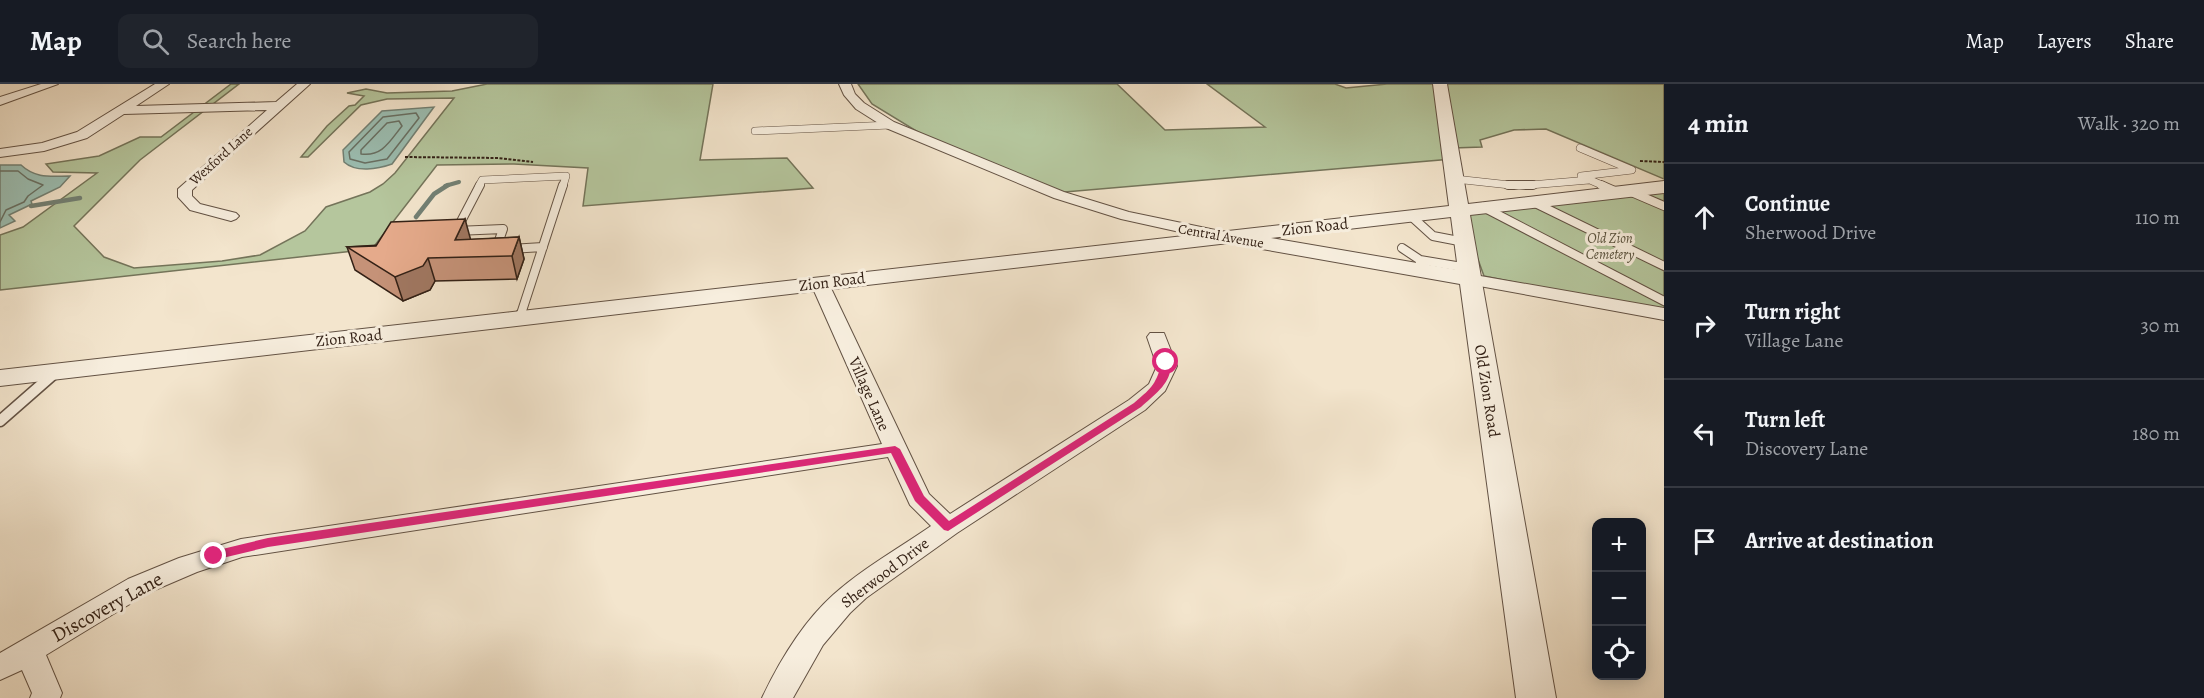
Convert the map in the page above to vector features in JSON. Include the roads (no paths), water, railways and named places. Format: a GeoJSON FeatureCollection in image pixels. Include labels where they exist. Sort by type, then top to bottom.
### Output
{"type":"FeatureCollection","features":[{"type":"Feature","properties":{"kind":"street"},"geometry":{"type":"LineString","coordinates":[[0,101],[52,84]]}},
{"type":"Feature","properties":{"kind":"street"},"geometry":{"type":"LineString","coordinates":[[0,153],[66,141],[89,131],[163,84]]}},
{"type":"Feature","properties":{"kind":"street","name":"Wexford Lane"},"geometry":{"type":"LineString","coordinates":[[231,216],[195,207],[185,197],[185,189],[304,84]]}},
{"type":"Feature","properties":{"kind":"street","name":"Central Avenue"},"geometry":{"type":"LineString","coordinates":[[845,84],[850,96],[860,106],[890,125],[1085,204],[1166,226],[1225,237],[1420,265],[1467,263],[1664,314]]}},
{"type":"Feature","properties":{"kind":"street","name":"Old Zion Road"},"geometry":{"type":"LineString","coordinates":[[1440,84],[1455,179],[1472,209],[1467,263],[1536,698]]}},
{"type":"Feature","properties":{"kind":"street"},"geometry":{"type":"LineString","coordinates":[[123,110],[278,106]]}},
{"type":"Feature","properties":{"kind":"street","name":"Zion Road"},"geometry":{"type":"LineString","coordinates":[[0,378],[1664,187]]}},
{"type":"Feature","properties":{"kind":"street","name":"Village Lane"},"geometry":{"type":"LineString","coordinates":[[820,284],[919,499],[948,527]]}},
{"type":"Feature","properties":{"kind":"street","name":"Sherwood Drive"},"geometry":{"type":"LineString","coordinates":[[777,698],[813,638],[840,605],[948,527],[1149,396],[1158,387],[1166,371],[1166,362],[1157,337]]}},
{"type":"Feature","properties":{"kind":"street","name":"Discovery Lane"},"geometry":{"type":"LineString","coordinates":[[0,668],[138,586],[188,565],[241,548],[895,449]]}},
{"type":"Feature","properties":{"kind":"street"},"geometry":{"type":"LineString","coordinates":[[29,651],[47,693],[45,698]]}},
{"type":"Feature","properties":{"kind":"lane"},"geometry":{"type":"LineString","coordinates":[[755,131],[890,125]]}},
{"type":"Feature","properties":{"kind":"lane"},"geometry":{"type":"LineString","coordinates":[[1580,148],[1632,170],[1581,176],[1664,206]]}},
{"type":"Feature","properties":{"kind":"lane"},"geometry":{"type":"LineString","coordinates":[[520,318],[543,247],[566,176],[482,180],[456,231],[503,229],[495,250],[543,247]]}},
{"type":"Feature","properties":{"kind":"lane"},"geometry":{"type":"LineString","coordinates":[[1455,179],[1519,186],[1591,180]]}},
{"type":"Feature","properties":{"kind":"lane"},"geometry":{"type":"LineString","coordinates":[[1533,202],[1664,266]]}},
{"type":"Feature","properties":{"kind":"lane"},"geometry":{"type":"LineString","coordinates":[[1472,209],[1664,302]]}},
{"type":"Feature","properties":{"kind":"lane"},"geometry":{"type":"LineString","coordinates":[[1411,216],[1467,263]]}},
{"type":"Feature","properties":{"kind":"lane"},"geometry":{"type":"LineString","coordinates":[[1402,248],[1420,265]]}},
{"type":"Feature","properties":{"kind":"lane"},"geometry":{"type":"LineString","coordinates":[[0,422],[57,371]]}},
{"type":"Feature","properties":{"kind":"water"},"geometry":{"type":"Polygon","coordinates":[[[434,107],[392,164],[361,169],[344,162],[343,150],[382,111],[434,107]]]}},
{"type":"Feature","properties":{"kind":"water"},"geometry":{"type":"Polygon","coordinates":[[[0,165],[21,165],[32,173],[44,176],[70,176],[60,187],[9,215],[15,221],[0,228],[0,165]]]}},
{"type":"Feature","properties":{"kind":"waterway"},"geometry":{"type":"LineString","coordinates":[[448,185],[459,182]]}},
{"type":"Feature","properties":{"kind":"waterway"},"geometry":{"type":"LineString","coordinates":[[416,217],[434,194],[448,185]]}},
{"type":"Feature","properties":{"kind":"waterway"},"geometry":{"type":"LineString","coordinates":[[31,206],[80,198]]}},
{"type":"Feature","properties":{"kind":"park label","name":"Old Zion Cemetery"},"geometry":{"type":"Point","coordinates":[1610,246]}}]}
